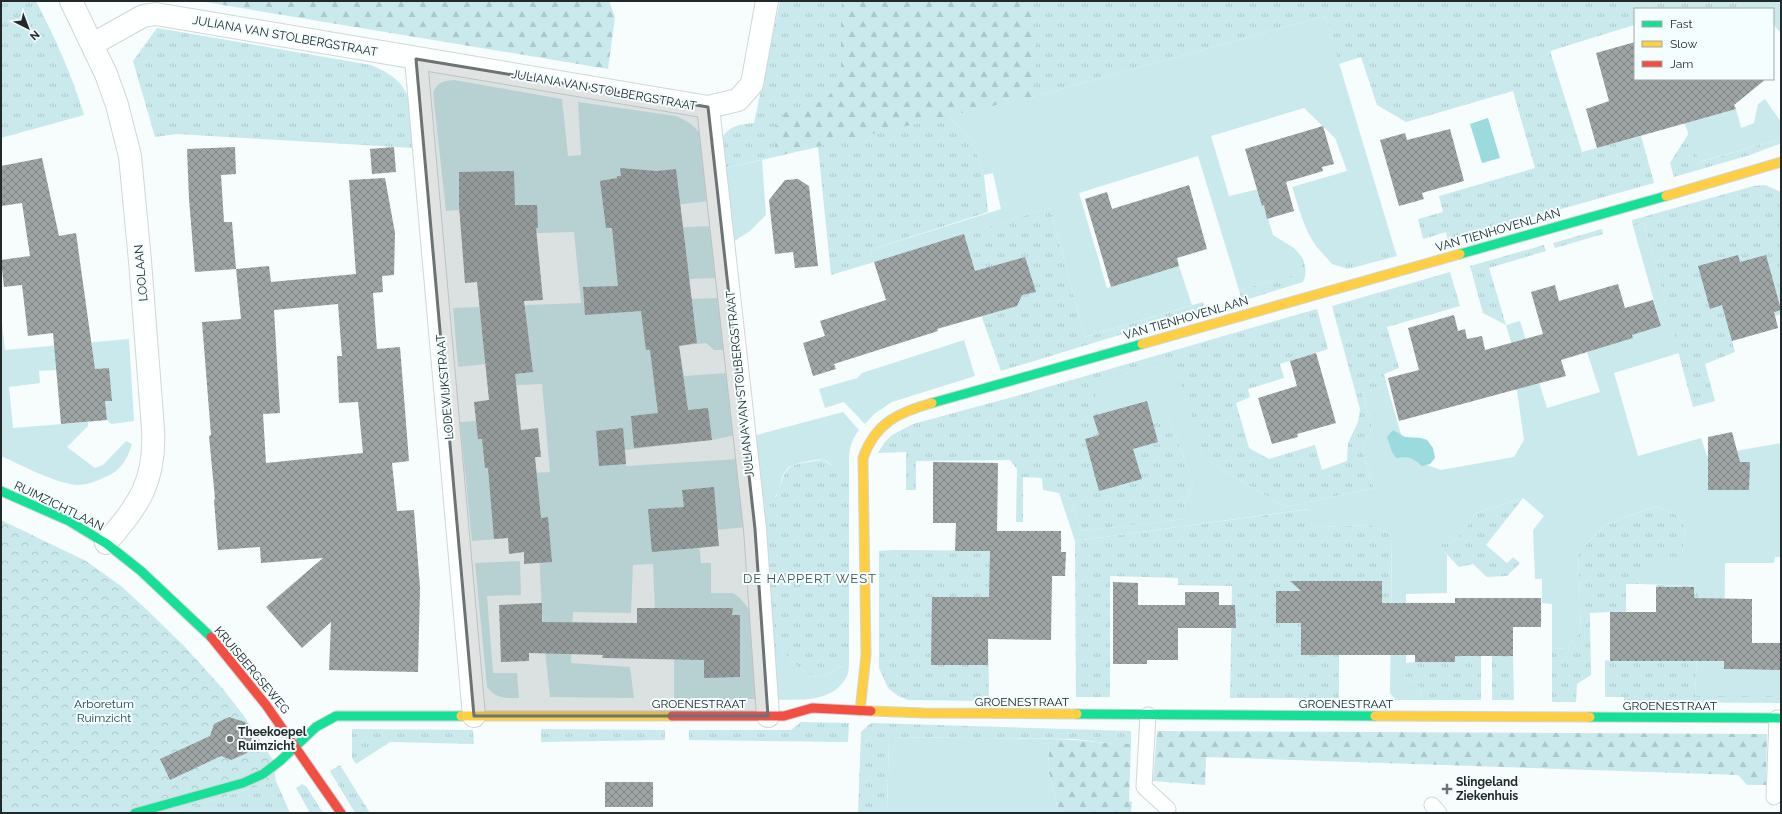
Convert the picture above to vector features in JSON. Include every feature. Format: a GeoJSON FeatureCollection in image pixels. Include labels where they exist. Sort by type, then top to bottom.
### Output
{"type":"FeatureCollection","features":[{"type":"Feature","properties":{"kind":"street","name":"LOOLAAN"},"geometry":{"type":"LineString","coordinates":[[71,1],[93,44],[106,74],[117,106],[130,156],[141,275],[154,448],[153,464],[148,481],[138,501],[120,527],[106,543]]}},
{"type":"Feature","properties":{"kind":"street"},"geometry":{"type":"LineString","coordinates":[[708,108],[738,100],[752,84],[767,1]]}},
{"type":"Feature","properties":{"kind":"street","name":"JULIANA VAN STOLBERGSTRAAT"},"geometry":{"type":"LineString","coordinates":[[93,44],[144,16],[156,14],[416,59],[626,92],[708,108],[755,529],[768,716]]}},
{"type":"Feature","properties":{"kind":"street","name":"LODEWIJKSTRAAT"},"geometry":{"type":"LineString","coordinates":[[416,59],[474,716]]}},
{"type":"Feature","properties":{"kind":"street","name":"VAN TIENHOVENLAAN"},"geometry":{"type":"LineString","coordinates":[[860,711],[866,655],[863,458],[866,447],[872,436],[881,426],[895,416],[910,409],[1670,195],[1781,162]]}},
{"type":"Feature","properties":{"kind":"street","name":"RUIMZICHTLAAN"},"geometry":{"type":"LineString","coordinates":[[1,491],[73,524],[106,543]]}},
{"type":"Feature","properties":{"kind":"street","name":"KRUISBERGSEWEG"},"geometry":{"type":"LineString","coordinates":[[106,543],[134,564],[215,642],[259,695],[297,745],[341,813]]}},
{"type":"Feature","properties":{"kind":"street","name":"GROENESTRAAT"},"geometry":{"type":"LineString","coordinates":[[135,813],[243,783],[263,774],[280,761],[316,727],[336,716],[784,716],[812,708],[924,713],[1779,718]]}},
{"type":"Feature","properties":{"kind":"lane"},"geometry":{"type":"LineString","coordinates":[[1148,715],[1144,787],[1168,809]]}},
{"type":"Feature","properties":{"kind":"lane"},"geometry":{"type":"LineString","coordinates":[[1774,797],[1779,718]]}},
{"type":"Feature","properties":{"kind":"highlighted area"},"geometry":{"type":"Polygon","coordinates":[[[416,59],[708,107],[755,529],[768,716],[474,716],[416,59]]]}},
{"type":"Feature","properties":{"kind":"green space"},"geometry":{"type":"Polygon","coordinates":[[[1,1],[36,1],[63,57],[84,115],[1,138],[1,1]]]}},
{"type":"Feature","properties":{"kind":"green space"},"geometry":{"type":"Polygon","coordinates":[[[199,1],[609,1],[615,17],[608,69],[199,1]]]}},
{"type":"Feature","properties":{"kind":"green space"},"geometry":{"type":"Polygon","coordinates":[[[780,1],[1631,1],[1635,8],[1634,8],[1634,25],[1550,51],[1582,152],[1641,136],[1654,183],[1448,241],[1446,232],[1423,239],[1418,219],[1443,212],[1439,196],[1535,168],[1513,91],[1406,122],[1377,105],[1361,57],[1339,64],[1325,16],[1032,97],[948,116],[973,142],[984,175],[988,212],[870,250],[874,262],[831,275],[818,147],[725,168],[720,140],[728,131],[735,127],[743,124],[754,123],[780,1]]]}},
{"type":"Feature","properties":{"kind":"green space"},"geometry":{"type":"Polygon","coordinates":[[[843,1],[1031,1],[1037,62],[1032,97],[776,156],[775,128],[786,112],[826,100],[841,78],[841,10],[843,1]]]}},
{"type":"Feature","properties":{"kind":"green space"},"geometry":{"type":"Polygon","coordinates":[[[1631,1],[1647,1],[1650,8],[1635,8],[1631,1]]]}},
{"type":"Feature","properties":{"kind":"green space"},"geometry":{"type":"Polygon","coordinates":[[[1647,1],[1737,1],[1742,8],[1650,8],[1647,1]]]}},
{"type":"Feature","properties":{"kind":"green space"},"geometry":{"type":"Polygon","coordinates":[[[1737,1],[1778,1],[1781,5],[1781,33],[1774,25],[1774,8],[1742,8],[1737,1]]]}},
{"type":"Feature","properties":{"kind":"green space"},"geometry":{"type":"Polygon","coordinates":[[[1325,16],[1394,247],[1343,261],[1331,258],[1322,252],[1314,243],[1303,221],[1292,187],[1347,171],[1335,138],[1304,108],[1211,136],[1229,196],[1259,189],[1273,235],[1294,248],[1302,257],[1302,273],[1239,290],[1198,156],[1079,193],[1107,288],[1179,266],[1192,305],[1085,337],[1050,208],[874,262],[870,250],[1001,209],[993,173],[984,175],[973,142],[948,116],[1032,97],[1325,16]]]}},
{"type":"Feature","properties":{"kind":"green space"},"geometry":{"type":"Polygon","coordinates":[[[157,28],[371,65],[384,71],[401,84],[406,92],[411,110],[414,135],[411,136],[413,148],[177,134],[155,137],[133,61],[157,28]]]}},
{"type":"Feature","properties":{"kind":"green space"},"geometry":{"type":"Polygon","coordinates":[[[454,80],[562,99],[568,156],[581,155],[578,102],[676,116],[689,122],[699,132],[702,138],[706,156],[709,201],[617,212],[619,230],[712,226],[718,278],[689,279],[631,285],[633,301],[718,298],[724,350],[714,350],[706,343],[679,346],[684,376],[727,373],[735,435],[712,440],[625,450],[626,466],[738,459],[746,527],[698,532],[701,563],[711,563],[711,593],[733,593],[740,598],[748,608],[752,624],[758,699],[674,699],[674,631],[655,611],[653,564],[633,565],[631,613],[573,612],[571,663],[630,667],[634,698],[550,697],[543,633],[539,551],[508,538],[472,541],[460,422],[476,421],[532,473],[550,472],[542,384],[498,386],[496,363],[458,367],[453,308],[581,303],[574,232],[506,234],[460,210],[446,211],[433,93],[436,86],[439,84],[454,80]]]}},
{"type":"Feature","properties":{"kind":"green space"},"geometry":{"type":"Polygon","coordinates":[[[1668,80],[1688,80],[1700,119],[1736,109],[1741,128],[1754,123],[1758,104],[1765,99],[1781,122],[1781,139],[1699,162],[1668,80]]]}},
{"type":"Feature","properties":{"kind":"green space"},"geometry":{"type":"Polygon","coordinates":[[[1689,133],[1700,162],[1781,139],[1781,143],[1750,155],[1674,177],[1670,163],[1689,133]]]}},
{"type":"Feature","properties":{"kind":"green space"},"geometry":{"type":"Polygon","coordinates":[[[762,160],[766,215],[750,231],[733,242],[725,168],[762,160]]]}},
{"type":"Feature","properties":{"kind":"green space"},"geometry":{"type":"Polygon","coordinates":[[[1765,185],[1781,192],[1781,314],[1768,318],[1732,341],[1735,352],[1705,364],[1715,401],[1693,407],[1644,223],[1633,226],[1632,220],[1754,186],[1765,185]]]}},
{"type":"Feature","properties":{"kind":"green space"},"geometry":{"type":"Polygon","coordinates":[[[1050,208],[1085,337],[1203,302],[1205,309],[1001,371],[976,301],[975,271],[964,234],[1050,208]]]}},
{"type":"Feature","properties":{"kind":"green space"},"geometry":{"type":"Polygon","coordinates":[[[1644,223],[1679,353],[1614,373],[1638,456],[1701,438],[1707,456],[1781,443],[1781,557],[1775,557],[1774,563],[1725,563],[1724,669],[1781,670],[1781,696],[1695,696],[1700,586],[1640,584],[1637,573],[1647,558],[1682,556],[1685,527],[1677,515],[1656,506],[1605,525],[1578,553],[1581,631],[1567,648],[1552,649],[1552,604],[1542,603],[1542,579],[1535,579],[1533,530],[1544,516],[1523,498],[1476,513],[1466,528],[1454,541],[1439,545],[1447,555],[1447,593],[1406,594],[1406,677],[1420,687],[1421,700],[1396,700],[1390,693],[1392,534],[1370,525],[1312,527],[1309,509],[1075,541],[1059,493],[1071,499],[1082,531],[1185,519],[1184,504],[1193,483],[1169,417],[1152,419],[1146,401],[1101,414],[1091,382],[1173,359],[1205,459],[1285,507],[1374,488],[1362,449],[1372,427],[1362,393],[1387,386],[1404,445],[1424,464],[1441,470],[1514,457],[1524,440],[1517,391],[1508,355],[1514,352],[1506,325],[1520,321],[1547,408],[1600,392],[1587,352],[1633,338],[1632,335],[1661,326],[1633,226],[1644,223]]]}},
{"type":"Feature","properties":{"kind":"green space"},"geometry":{"type":"Polygon","coordinates":[[[1602,229],[1603,234],[1555,248],[1553,243],[1602,229]]]}},
{"type":"Feature","properties":{"kind":"green space"},"geometry":{"type":"Polygon","coordinates":[[[1544,245],[1546,251],[1489,268],[1506,325],[1483,313],[1470,266],[1544,245]]]}},
{"type":"Feature","properties":{"kind":"green space"},"geometry":{"type":"Polygon","coordinates":[[[1394,247],[1397,256],[1348,269],[1332,264],[1318,248],[1330,257],[1344,261],[1394,247]]]}},
{"type":"Feature","properties":{"kind":"green space"},"geometry":{"type":"Polygon","coordinates":[[[1302,257],[1306,270],[1303,282],[1242,301],[1239,290],[1301,273],[1302,257]]]}},
{"type":"Feature","properties":{"kind":"green space"},"geometry":{"type":"Polygon","coordinates":[[[1450,272],[1460,306],[1387,327],[1399,368],[1384,374],[1387,386],[1362,393],[1372,427],[1362,449],[1374,488],[1285,507],[1205,459],[1172,359],[1147,401],[1169,417],[1193,483],[1184,504],[1186,519],[1082,531],[1071,499],[1059,493],[1043,490],[1042,478],[1023,477],[1023,522],[1016,522],[1017,469],[1010,460],[916,461],[916,490],[906,490],[906,452],[878,453],[884,443],[892,435],[913,424],[1027,393],[1317,309],[1328,349],[1280,364],[1284,378],[1248,389],[1250,397],[1236,403],[1249,448],[1269,459],[1315,445],[1322,470],[1347,461],[1348,443],[1358,422],[1360,409],[1332,306],[1450,272]]]}},
{"type":"Feature","properties":{"kind":"green space"},"geometry":{"type":"Polygon","coordinates":[[[1,315],[5,350],[129,339],[134,421],[111,424],[107,420],[105,401],[111,401],[108,368],[56,373],[56,370],[39,371],[40,383],[9,387],[13,428],[88,422],[88,426],[67,447],[95,468],[103,465],[126,441],[132,444],[122,465],[114,472],[94,482],[77,485],[68,484],[28,469],[1,456],[1,315]]]}},
{"type":"Feature","properties":{"kind":"green space"},"geometry":{"type":"Polygon","coordinates":[[[964,340],[975,376],[892,402],[874,414],[865,424],[844,402],[825,408],[819,389],[857,378],[862,373],[964,340]]]}},
{"type":"Feature","properties":{"kind":"green space"},"geometry":{"type":"Polygon","coordinates":[[[843,412],[859,430],[851,445],[849,455],[849,472],[836,470],[830,463],[823,460],[815,460],[798,464],[789,467],[784,473],[777,494],[771,502],[765,501],[759,497],[753,436],[843,412]]]}},
{"type":"Feature","properties":{"kind":"green space"},"geometry":{"type":"Polygon","coordinates":[[[822,460],[837,470],[849,472],[849,661],[825,676],[819,677],[813,676],[801,669],[781,650],[771,651],[759,497],[776,497],[786,471],[794,465],[822,460]]]}},
{"type":"Feature","properties":{"kind":"green space"},"geometry":{"type":"Polygon","coordinates":[[[1523,498],[1486,545],[1507,563],[1513,557],[1520,563],[1507,576],[1487,577],[1473,564],[1459,567],[1438,545],[1454,541],[1466,528],[1476,513],[1523,498]]]}},
{"type":"Feature","properties":{"kind":"green space"},"geometry":{"type":"Polygon","coordinates":[[[1656,506],[1677,515],[1685,527],[1682,557],[1637,573],[1640,584],[1626,584],[1626,621],[1656,621],[1656,585],[1700,586],[1695,696],[1781,696],[1781,703],[1624,702],[1624,697],[1605,697],[1605,660],[1610,661],[1610,612],[1590,613],[1591,675],[1577,684],[1576,702],[1552,702],[1552,649],[1567,648],[1581,631],[1578,553],[1605,525],[1656,506]]]}},
{"type":"Feature","properties":{"kind":"green space"},"geometry":{"type":"Polygon","coordinates":[[[1310,509],[1312,527],[1370,525],[1392,534],[1390,654],[1339,655],[1339,698],[1230,698],[1232,586],[1178,585],[1178,578],[1110,576],[1110,697],[1076,697],[1075,541],[1310,509]]]}},
{"type":"Feature","properties":{"kind":"green space","name":"Arboretum Ruimzicht"},"geometry":{"type":"Polygon","coordinates":[[[1,520],[86,561],[121,586],[145,608],[185,647],[223,689],[244,716],[273,760],[276,781],[171,813],[1,813],[1,520]]]}},
{"type":"Feature","properties":{"kind":"green space"},"geometry":{"type":"Polygon","coordinates":[[[879,551],[1031,551],[988,614],[989,701],[908,700],[898,696],[888,688],[879,668],[879,551]]]}},
{"type":"Feature","properties":{"kind":"green space"},"geometry":{"type":"Polygon","coordinates":[[[520,561],[521,595],[487,596],[493,673],[517,673],[519,698],[505,698],[497,696],[487,687],[475,563],[520,561]]]}},
{"type":"Feature","properties":{"kind":"green space"},"geometry":{"type":"Polygon","coordinates":[[[1455,641],[1481,656],[1481,700],[1421,700],[1420,687],[1406,677],[1406,663],[1415,662],[1455,641]]]}},
{"type":"Feature","properties":{"kind":"green space"},"geometry":{"type":"Polygon","coordinates":[[[776,649],[781,650],[795,664],[807,673],[819,677],[825,676],[849,661],[849,668],[845,680],[833,691],[817,698],[775,700],[771,651],[776,649]]]}},
{"type":"Feature","properties":{"kind":"green space"},"geometry":{"type":"Polygon","coordinates":[[[1492,656],[1513,656],[1514,700],[1492,700],[1492,656]]]}},
{"type":"Feature","properties":{"kind":"green space"},"geometry":{"type":"Polygon","coordinates":[[[801,722],[849,723],[848,742],[689,740],[689,730],[791,730],[801,722]]]}},
{"type":"Feature","properties":{"kind":"green space"},"geometry":{"type":"Polygon","coordinates":[[[871,723],[1131,731],[1131,744],[1114,744],[1074,739],[889,737],[887,813],[858,813],[861,732],[871,723]]]}},
{"type":"Feature","properties":{"kind":"green space"},"geometry":{"type":"Polygon","coordinates":[[[352,729],[473,730],[474,744],[390,742],[356,764],[352,758],[352,729]]]}},
{"type":"Feature","properties":{"kind":"green space"},"geometry":{"type":"Polygon","coordinates":[[[541,729],[665,730],[665,740],[541,742],[541,729]]]}},
{"type":"Feature","properties":{"kind":"green space"},"geometry":{"type":"Polygon","coordinates":[[[1157,731],[1767,734],[1766,785],[1747,785],[1738,775],[1206,757],[1205,785],[1153,781],[1157,731]]]}},
{"type":"Feature","properties":{"kind":"green space"},"geometry":{"type":"Polygon","coordinates":[[[889,737],[1049,739],[1048,769],[1059,813],[887,813],[889,737]]]}},
{"type":"Feature","properties":{"kind":"green space"},"geometry":{"type":"Polygon","coordinates":[[[1049,739],[1131,744],[1129,801],[1132,802],[1131,813],[1059,813],[1048,769],[1049,739]]]}},
{"type":"Feature","properties":{"kind":"green space"},"geometry":{"type":"Polygon","coordinates":[[[340,765],[370,813],[355,813],[330,771],[340,765]]]}},
{"type":"Feature","properties":{"kind":"green space"},"geometry":{"type":"Polygon","coordinates":[[[276,781],[290,813],[171,813],[276,781]]]}},
{"type":"Feature","properties":{"kind":"green space"},"geometry":{"type":"Polygon","coordinates":[[[302,784],[306,786],[323,813],[310,813],[296,788],[302,784]]]}},
{"type":"Feature","properties":{"kind":"water"},"geometry":{"type":"Polygon","coordinates":[[[1488,118],[1500,158],[1482,163],[1470,124],[1488,118]]]}},
{"type":"Feature","properties":{"kind":"water"},"geometry":{"type":"Polygon","coordinates":[[[1393,430],[1405,437],[1427,440],[1433,448],[1435,458],[1430,464],[1422,466],[1410,458],[1396,458],[1392,452],[1387,437],[1393,430]]]}},
{"type":"Feature","properties":{"kind":"building"},"geometry":{"type":"Polygon","coordinates":[[[1634,42],[1634,80],[1765,80],[1734,105],[1736,109],[1597,148],[1586,109],[1609,101],[1596,53],[1634,42]]]}},
{"type":"Feature","properties":{"kind":"building"},"geometry":{"type":"Polygon","coordinates":[[[1323,126],[1334,164],[1322,167],[1323,171],[1286,182],[1294,211],[1267,219],[1264,205],[1262,206],[1245,149],[1323,126]]]}},
{"type":"Feature","properties":{"kind":"building"},"geometry":{"type":"Polygon","coordinates":[[[1450,129],[1464,181],[1422,193],[1424,199],[1399,206],[1380,140],[1405,133],[1407,140],[1450,129]]]}},
{"type":"Feature","properties":{"kind":"building"},"geometry":{"type":"Polygon","coordinates":[[[235,147],[236,174],[221,175],[224,222],[232,222],[236,269],[195,272],[189,199],[187,149],[235,147]]]}},
{"type":"Feature","properties":{"kind":"building"},"geometry":{"type":"Polygon","coordinates":[[[394,147],[396,172],[372,174],[370,149],[394,147]]]}},
{"type":"Feature","properties":{"kind":"building"},"geometry":{"type":"Polygon","coordinates":[[[42,158],[59,236],[76,233],[95,369],[109,368],[112,401],[105,401],[107,420],[61,424],[53,333],[28,336],[22,285],[4,287],[1,260],[30,256],[22,203],[1,206],[1,166],[42,158]]]}},
{"type":"Feature","properties":{"kind":"building"},"geometry":{"type":"Polygon","coordinates":[[[620,168],[657,171],[676,169],[697,343],[679,346],[688,410],[708,408],[712,440],[634,448],[631,416],[658,413],[650,350],[646,350],[641,311],[585,315],[583,287],[618,286],[612,228],[606,228],[600,181],[621,176],[620,168]]]}},
{"type":"Feature","properties":{"kind":"building"},"geometry":{"type":"Polygon","coordinates":[[[514,171],[515,205],[537,205],[538,228],[536,228],[543,300],[524,301],[533,372],[515,374],[521,430],[538,428],[541,457],[535,457],[541,518],[548,517],[552,562],[524,564],[524,552],[509,554],[508,538],[494,539],[488,468],[485,468],[482,439],[478,439],[474,402],[489,400],[477,282],[465,283],[459,206],[459,172],[514,171]]]}},
{"type":"Feature","properties":{"kind":"building"},"geometry":{"type":"Polygon","coordinates":[[[385,178],[395,233],[394,275],[382,276],[383,292],[373,293],[377,349],[400,347],[409,461],[392,463],[397,511],[414,510],[420,588],[418,672],[329,670],[331,622],[302,648],[266,607],[323,558],[261,563],[260,547],[218,550],[202,322],[241,319],[236,269],[269,266],[271,282],[356,274],[349,180],[385,178]],[[338,304],[274,310],[280,413],[263,414],[266,463],[363,453],[358,402],[339,403],[337,356],[342,356],[338,304]]]}},
{"type":"Feature","properties":{"kind":"building"},"geometry":{"type":"Polygon","coordinates":[[[798,179],[809,186],[818,266],[795,268],[793,252],[775,254],[769,200],[785,180],[798,179]]]}},
{"type":"Feature","properties":{"kind":"building"},"geometry":{"type":"Polygon","coordinates":[[[1189,185],[1207,249],[1177,258],[1179,266],[1111,287],[1085,199],[1107,192],[1112,209],[1189,185]]]}},
{"type":"Feature","properties":{"kind":"building"},"geometry":{"type":"Polygon","coordinates":[[[964,234],[975,271],[1025,257],[1036,292],[1022,295],[1017,306],[937,329],[938,331],[834,364],[836,369],[813,376],[803,343],[825,336],[820,321],[886,300],[874,262],[964,234]]]}},
{"type":"Feature","properties":{"kind":"building"},"geometry":{"type":"Polygon","coordinates":[[[1738,255],[1740,262],[1766,255],[1781,310],[1774,312],[1778,328],[1732,341],[1722,305],[1710,309],[1698,266],[1738,255]]]}},
{"type":"Feature","properties":{"kind":"building"},"geometry":{"type":"Polygon","coordinates":[[[1618,284],[1625,308],[1653,300],[1661,326],[1632,335],[1633,338],[1561,360],[1566,376],[1399,421],[1388,378],[1419,370],[1408,328],[1454,315],[1458,331],[1465,329],[1467,339],[1482,336],[1485,350],[1543,334],[1531,292],[1555,285],[1559,301],[1618,284]]]}},
{"type":"Feature","properties":{"kind":"building"},"geometry":{"type":"Polygon","coordinates":[[[1316,353],[1336,423],[1297,434],[1298,437],[1272,444],[1258,398],[1297,386],[1290,361],[1316,353]]]}},
{"type":"Feature","properties":{"kind":"building"},"geometry":{"type":"Polygon","coordinates":[[[1147,401],[1158,442],[1133,449],[1142,479],[1099,491],[1085,439],[1099,435],[1093,416],[1147,401]]]}},
{"type":"Feature","properties":{"kind":"building"},"geometry":{"type":"Polygon","coordinates":[[[623,428],[626,464],[599,466],[596,431],[623,428]]]}},
{"type":"Feature","properties":{"kind":"building"},"geometry":{"type":"Polygon","coordinates":[[[1732,432],[1740,462],[1750,462],[1749,490],[1708,490],[1708,437],[1732,432]]]}},
{"type":"Feature","properties":{"kind":"building"},"geometry":{"type":"Polygon","coordinates":[[[933,462],[998,463],[997,531],[1061,531],[1061,552],[1066,552],[1065,576],[1052,576],[1051,640],[988,639],[988,665],[931,665],[932,597],[989,597],[990,551],[955,551],[956,523],[933,523],[933,462]]]}},
{"type":"Feature","properties":{"kind":"building"},"geometry":{"type":"Polygon","coordinates":[[[714,487],[719,546],[652,552],[648,509],[684,507],[682,490],[714,487]]]}},
{"type":"Feature","properties":{"kind":"building"},"geometry":{"type":"Polygon","coordinates":[[[1290,581],[1382,581],[1382,603],[1455,603],[1455,598],[1541,598],[1541,627],[1513,627],[1513,656],[1455,656],[1455,662],[1415,662],[1415,655],[1301,655],[1301,623],[1276,623],[1276,591],[1301,591],[1290,581]]]}},
{"type":"Feature","properties":{"kind":"building"},"geometry":{"type":"Polygon","coordinates":[[[1113,582],[1138,583],[1138,605],[1185,605],[1185,592],[1219,592],[1219,605],[1235,605],[1236,628],[1178,628],[1178,660],[1147,660],[1147,664],[1113,664],[1113,582]]]}},
{"type":"Feature","properties":{"kind":"building"},"geometry":{"type":"Polygon","coordinates":[[[1656,587],[1694,587],[1694,598],[1752,599],[1752,643],[1781,643],[1781,670],[1724,669],[1724,661],[1610,661],[1610,612],[1656,612],[1656,587]]]}},
{"type":"Feature","properties":{"kind":"building"},"geometry":{"type":"Polygon","coordinates":[[[542,603],[542,622],[637,623],[637,608],[733,608],[732,615],[740,615],[740,677],[704,678],[704,660],[602,658],[603,655],[529,653],[529,661],[501,662],[499,605],[542,603]]]}},
{"type":"Feature","properties":{"kind":"building"},"geometry":{"type":"Polygon","coordinates":[[[229,717],[245,722],[252,737],[247,753],[231,760],[221,756],[170,780],[160,759],[210,736],[214,724],[229,717]]]}},
{"type":"Feature","properties":{"kind":"building"},"geometry":{"type":"Polygon","coordinates":[[[605,782],[653,782],[653,807],[605,807],[605,782]]]}},
{"type":"Feature","properties":{"kind":"traffic: fast"},"geometry":{"type":"LineString","coordinates":[[1460,254],[1666,196]]}},
{"type":"Feature","properties":{"kind":"traffic: fast"},"geometry":{"type":"LineString","coordinates":[[932,403],[1142,344]]}},
{"type":"Feature","properties":{"kind":"traffic: fast"},"geometry":{"type":"LineString","coordinates":[[1,491],[69,521],[107,544],[141,571],[211,637]]}},
{"type":"Feature","properties":{"kind":"traffic: fast"},"geometry":{"type":"LineString","coordinates":[[1077,714],[1375,716]]}},
{"type":"Feature","properties":{"kind":"traffic: fast"},"geometry":{"type":"LineString","coordinates":[[135,813],[243,783],[263,774],[280,761],[316,727],[336,716],[461,716]]}},
{"type":"Feature","properties":{"kind":"traffic: fast"},"geometry":{"type":"LineString","coordinates":[[1590,717],[1781,718]]}},
{"type":"Feature","properties":{"kind":"traffic: slow"},"geometry":{"type":"LineString","coordinates":[[1666,196],[1781,162]]}},
{"type":"Feature","properties":{"kind":"traffic: slow"},"geometry":{"type":"LineString","coordinates":[[1142,344],[1460,254]]}},
{"type":"Feature","properties":{"kind":"traffic: slow"},"geometry":{"type":"LineString","coordinates":[[860,711],[866,655],[863,458],[868,446],[881,428],[899,415],[909,410],[932,403]]}},
{"type":"Feature","properties":{"kind":"traffic: slow"},"geometry":{"type":"LineString","coordinates":[[871,711],[924,713],[1077,714]]}},
{"type":"Feature","properties":{"kind":"traffic: slow"},"geometry":{"type":"LineString","coordinates":[[461,716],[672,716]]}},
{"type":"Feature","properties":{"kind":"traffic: slow"},"geometry":{"type":"LineString","coordinates":[[1375,716],[1590,717]]}},
{"type":"Feature","properties":{"kind":"traffic: jam"},"geometry":{"type":"LineString","coordinates":[[211,637],[266,705],[341,813]]}},
{"type":"Feature","properties":{"kind":"traffic: jam"},"geometry":{"type":"LineString","coordinates":[[672,716],[784,716],[812,708],[871,711]]}},
{"type":"Feature","properties":{"kind":"place","name":"Theekoepel Ruimzicht"},"geometry":{"type":"Point","coordinates":[230,739]}},
{"type":"Feature","properties":{"kind":"place","name":"Slingeland Ziekenhuis"},"geometry":{"type":"Point","coordinates":[1447,789]}},
{"type":"Feature","properties":{"kind":"district","name":"DE HAPPERT WEST"},"geometry":{"type":"Point","coordinates":[810,578]}}]}
